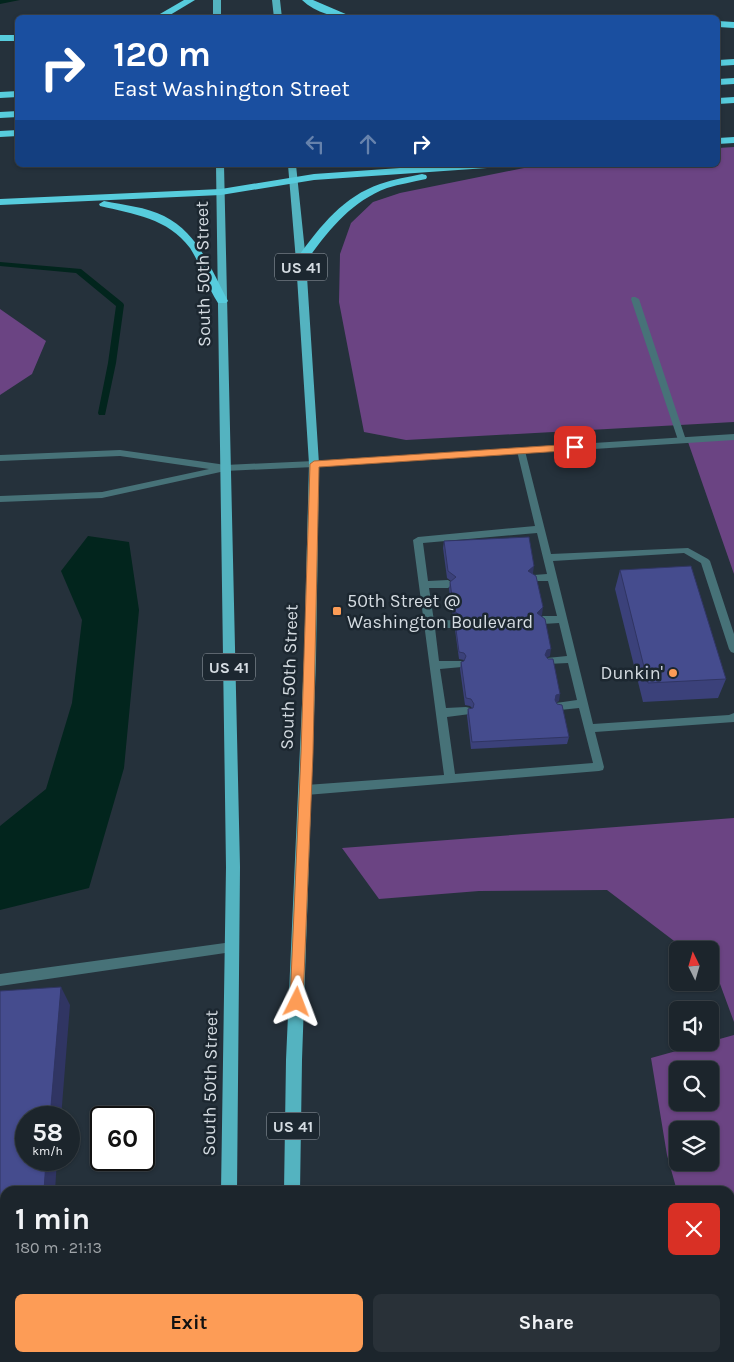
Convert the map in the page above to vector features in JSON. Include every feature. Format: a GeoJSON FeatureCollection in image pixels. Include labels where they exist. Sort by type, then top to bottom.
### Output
{"type":"FeatureCollection","features":[{"type":"Feature","properties":{"kind":"highway"},"geometry":{"type":"LineString","coordinates":[[163,15],[191,0]]}},
{"type":"Feature","properties":{"kind":"highway"},"geometry":{"type":"LineString","coordinates":[[306,0],[323,9],[342,15]]}},
{"type":"Feature","properties":{"kind":"highway"},"geometry":{"type":"LineString","coordinates":[[720,24],[734,25]]}},
{"type":"Feature","properties":{"kind":"highway"},"geometry":{"type":"LineString","coordinates":[[0,38],[15,38]]}},
{"type":"Feature","properties":{"kind":"highway"},"geometry":{"type":"LineString","coordinates":[[720,63],[734,62]]}},
{"type":"Feature","properties":{"kind":"highway"},"geometry":{"type":"LineString","coordinates":[[720,82],[734,81]]}},
{"type":"Feature","properties":{"kind":"highway"},"geometry":{"type":"LineString","coordinates":[[0,95],[15,94]]}},
{"type":"Feature","properties":{"kind":"highway"},"geometry":{"type":"LineString","coordinates":[[720,100],[734,100]]}},
{"type":"Feature","properties":{"kind":"highway"},"geometry":{"type":"LineString","coordinates":[[0,115],[15,114]]}},
{"type":"Feature","properties":{"kind":"highway"},"geometry":{"type":"LineString","coordinates":[[0,134],[15,133]]}},
{"type":"Feature","properties":{"kind":"highway"},"geometry":{"type":"LineString","coordinates":[[720,141],[734,140]]}},
{"type":"Feature","properties":{"kind":"highway"},"geometry":{"type":"LineString","coordinates":[[0,202],[221,192],[294,180],[461,167]]}},
{"type":"Feature","properties":{"kind":"highway"},"geometry":{"type":"LineString","coordinates":[[301,261],[316,239],[340,212],[370,191],[384,186],[477,167]]}},
{"type":"Feature","properties":{"kind":"highway"},"geometry":{"type":"LineString","coordinates":[[58,200],[92,202],[128,208],[160,218],[173,226],[194,246],[222,301]]}},
{"type":"Feature","properties":{"kind":"main road"},"geometry":{"type":"LineString","coordinates":[[217,0],[218,15]]}},
{"type":"Feature","properties":{"kind":"main road"},"geometry":{"type":"LineString","coordinates":[[276,0],[278,15]]}},
{"type":"Feature","properties":{"kind":"main road","name":"South 50th Street"},"geometry":{"type":"LineString","coordinates":[[220,167],[233,866],[228,1186]]}},
{"type":"Feature","properties":{"kind":"main road","name":"South 50th Street"},"geometry":{"type":"LineString","coordinates":[[292,167],[301,261],[314,464],[306,790],[294,1060],[292,1186]]}},
{"type":"Feature","properties":{"kind":"street"},"geometry":{"type":"LineString","coordinates":[[635,299],[682,440]]}},
{"type":"Feature","properties":{"kind":"street"},"geometry":{"type":"LineString","coordinates":[[0,499],[102,496],[225,468],[734,437]]}},
{"type":"Feature","properties":{"kind":"street"},"geometry":{"type":"LineString","coordinates":[[306,790],[599,766],[521,451]]}},
{"type":"Feature","properties":{"kind":"street"},"geometry":{"type":"LineString","coordinates":[[0,458],[120,453],[225,468]]}},
{"type":"Feature","properties":{"kind":"street"},"geometry":{"type":"LineString","coordinates":[[450,779],[418,540],[541,529]]}},
{"type":"Feature","properties":{"kind":"street"},"geometry":{"type":"LineString","coordinates":[[548,558],[685,550],[705,561],[734,649]]}},
{"type":"Feature","properties":{"kind":"street"},"geometry":{"type":"LineString","coordinates":[[534,578],[552,577]]}},
{"type":"Feature","properties":{"kind":"street"},"geometry":{"type":"LineString","coordinates":[[424,585],[448,584]]}},
{"type":"Feature","properties":{"kind":"street"},"geometry":{"type":"LineString","coordinates":[[543,620],[563,619]]}},
{"type":"Feature","properties":{"kind":"street"},"geometry":{"type":"LineString","coordinates":[[430,625],[454,624]]}},
{"type":"Feature","properties":{"kind":"street"},"geometry":{"type":"LineString","coordinates":[[550,661],[572,659]]}},
{"type":"Feature","properties":{"kind":"street"},"geometry":{"type":"LineString","coordinates":[[435,665],[459,664]]}},
{"type":"Feature","properties":{"kind":"street"},"geometry":{"type":"LineString","coordinates":[[560,706],[583,704]]}},
{"type":"Feature","properties":{"kind":"street"},"geometry":{"type":"LineString","coordinates":[[442,713],[466,712]]}},
{"type":"Feature","properties":{"kind":"street"},"geometry":{"type":"LineString","coordinates":[[590,728],[731,719],[734,717]]}},
{"type":"Feature","properties":{"kind":"street"},"geometry":{"type":"LineString","coordinates":[[0,980],[232,947]]}},
{"type":"Feature","properties":{"kind":"shaded area"},"geometry":{"type":"Polygon","coordinates":[[[734,147],[734,422],[406,440],[364,432],[339,302],[340,254],[351,223],[373,202],[400,193],[529,167],[720,167],[720,148],[734,147]]]}},
{"type":"Feature","properties":{"kind":"shaded area"},"geometry":{"type":"Polygon","coordinates":[[[0,309],[46,341],[32,374],[0,395],[0,309]]]}},
{"type":"Feature","properties":{"kind":"shaded area"},"geometry":{"type":"Polygon","coordinates":[[[734,439],[734,574],[688,442],[734,439]]]}},
{"type":"Feature","properties":{"kind":"shaded area"},"geometry":{"type":"Polygon","coordinates":[[[88,536],[129,542],[139,610],[124,768],[89,888],[0,910],[0,826],[46,789],[72,703],[82,620],[61,571],[88,536]]]}},
{"type":"Feature","properties":{"kind":"shaded area"},"geometry":{"type":"Polygon","coordinates":[[[734,818],[734,1022],[719,981],[719,941],[674,941],[607,890],[479,891],[379,899],[342,848],[734,818]]]}},
{"type":"Feature","properties":{"kind":"shaded area"},"geometry":{"type":"Polygon","coordinates":[[[734,1035],[734,1186],[676,1186],[671,1171],[719,1171],[719,1121],[669,1121],[669,1162],[651,1058],[676,1051],[719,1051],[719,1039],[734,1035]]]}},
{"type":"Feature","properties":{"kind":"building"},"geometry":{"type":"Polygon","coordinates":[[[529,537],[534,566],[528,571],[536,576],[543,607],[537,613],[545,619],[551,649],[547,650],[545,655],[548,659],[553,659],[560,694],[556,695],[555,700],[557,704],[562,705],[569,737],[472,742],[468,709],[473,708],[474,704],[471,699],[466,698],[461,662],[464,661],[466,656],[464,653],[459,652],[455,622],[462,617],[454,611],[450,582],[456,577],[448,571],[444,541],[529,537]]]}},
{"type":"Feature","properties":{"kind":"building"},"geometry":{"type":"Polygon","coordinates":[[[691,566],[726,679],[648,683],[620,570],[691,566]]]}},
{"type":"Feature","properties":{"kind":"building"},"geometry":{"type":"Polygon","coordinates":[[[61,987],[51,1106],[15,1106],[15,1171],[45,1171],[44,1186],[0,1186],[0,991],[61,987]]]}},
{"type":"Feature","properties":{"kind":"waterway"},"geometry":{"type":"LineString","coordinates":[[0,2],[17,0]]}},
{"type":"Feature","properties":{"kind":"waterway"},"geometry":{"type":"LineString","coordinates":[[0,264],[78,271],[120,305],[112,363],[102,413]]}},
{"type":"Feature","properties":{"kind":"place","name":"50th Street @ Washington Boulevard"},"geometry":{"type":"Point","coordinates":[337,611]}},
{"type":"Feature","properties":{"kind":"place","name":"Dunkin'"},"geometry":{"type":"Point","coordinates":[673,673]}},
{"type":"Feature","properties":{"kind":"route"},"geometry":{"type":"LineString","coordinates":[[297,1002],[310,659],[314,464],[575,447]]}}]}
